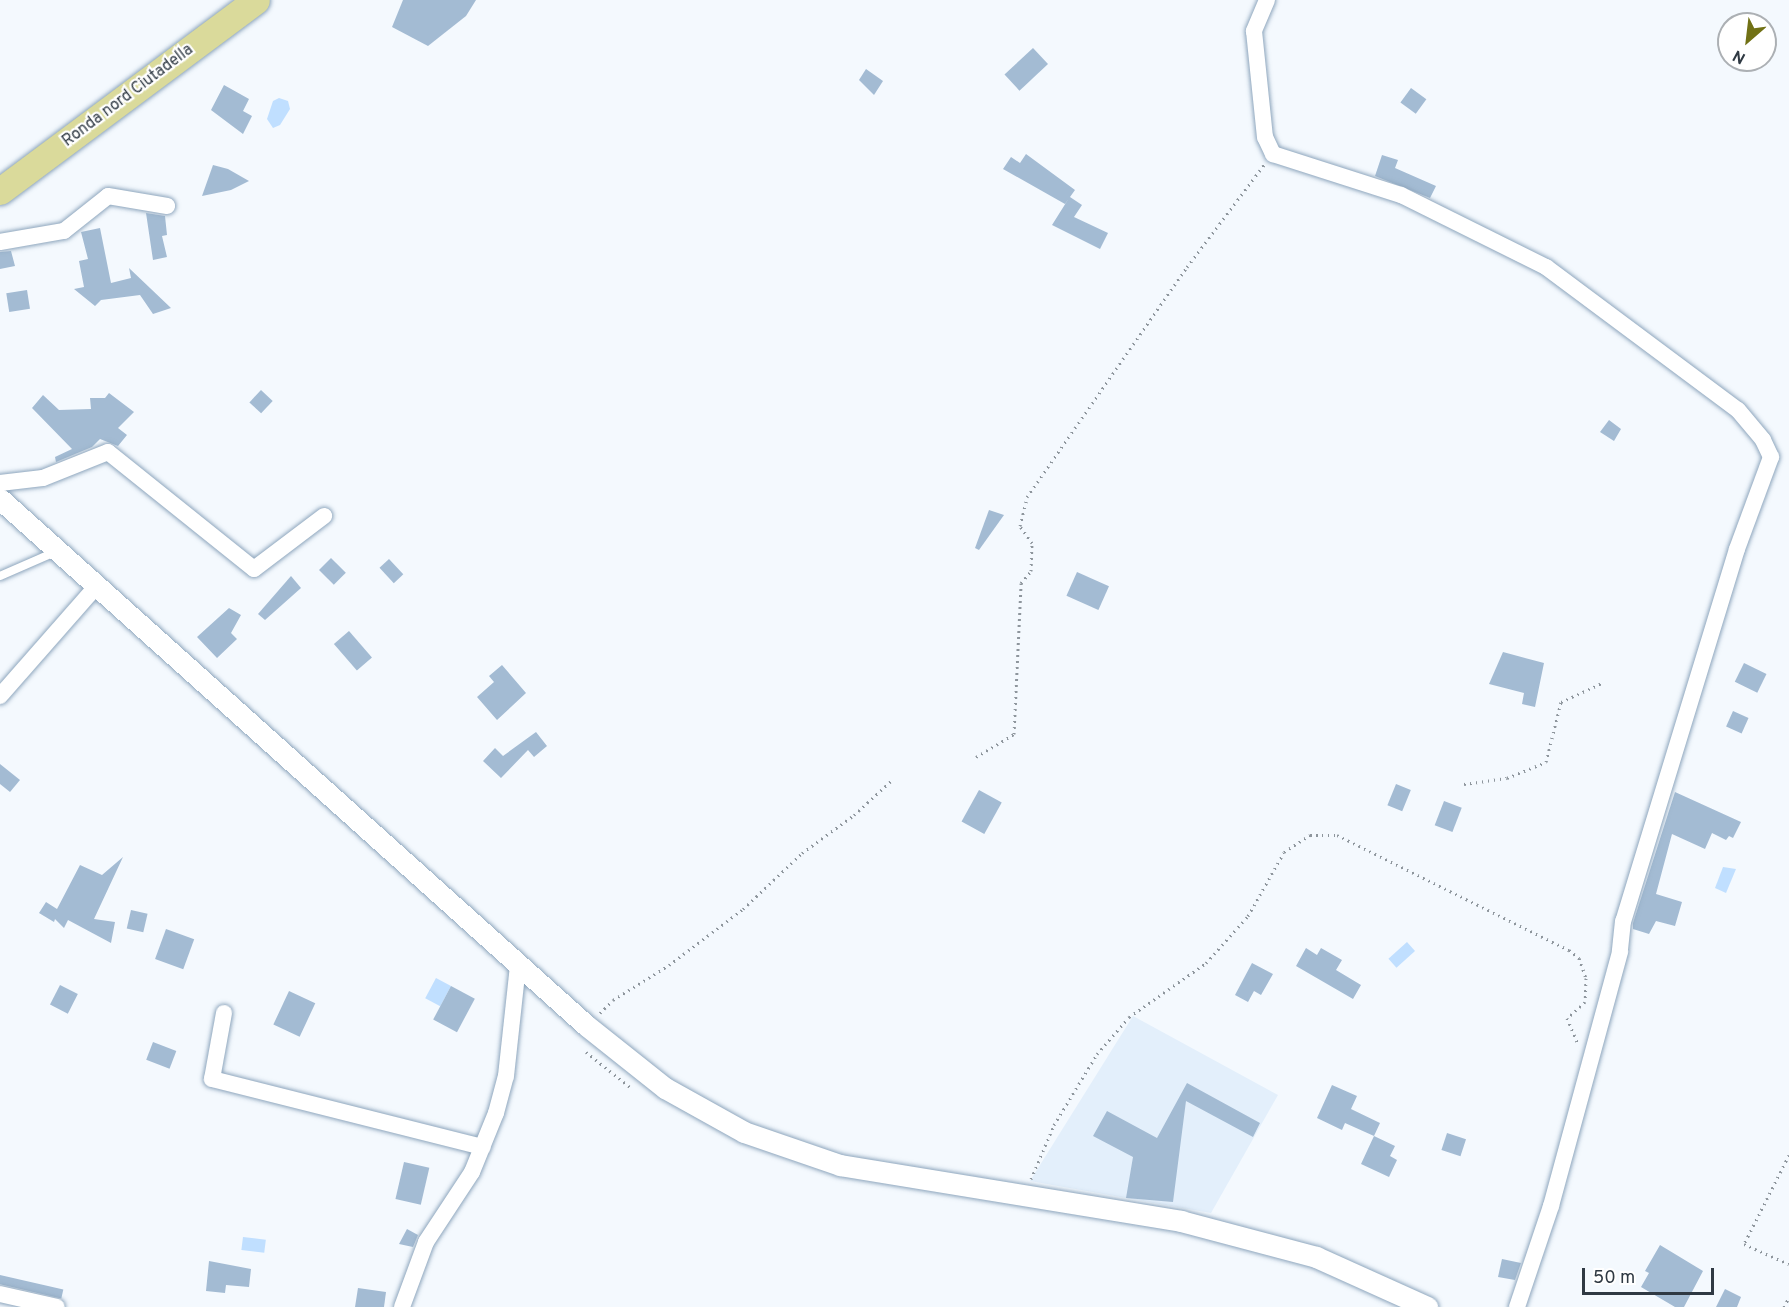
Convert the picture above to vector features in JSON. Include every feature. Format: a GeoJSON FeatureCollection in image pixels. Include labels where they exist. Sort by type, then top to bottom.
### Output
{"type":"FeatureCollection","features":[{"type":"Feature","properties":{"kind":"main road","name":"Ronda nord Ciutadella"},"geometry":{"type":"LineString","coordinates":[[0,191],[256,0]]}},
{"type":"Feature","properties":{"kind":"street"},"geometry":{"type":"LineString","coordinates":[[1268,0],[1254,31],[1265,137],[1273,154],[1401,195],[1546,267],[1738,410],[1763,440],[1771,457],[1737,549],[1623,921],[1620,952],[1551,1206],[1517,1307]]}},
{"type":"Feature","properties":{"kind":"street"},"geometry":{"type":"LineString","coordinates":[[0,242],[64,231],[108,196],[168,206]]}},
{"type":"Feature","properties":{"kind":"street"},"geometry":{"type":"LineString","coordinates":[[0,483],[44,478],[108,452],[254,569],[324,516]]}},
{"type":"Feature","properties":{"kind":"street"},"geometry":{"type":"LineString","coordinates":[[0,499],[55,552],[587,1026],[665,1088],[744,1132],[840,1165],[1181,1221],[1316,1257],[1427,1307]]}},
{"type":"Feature","properties":{"kind":"street"},"geometry":{"type":"LineString","coordinates":[[0,696],[96,588]]}},
{"type":"Feature","properties":{"kind":"street"},"geometry":{"type":"LineString","coordinates":[[402,1307],[426,1242],[472,1173],[483,1147],[506,1076],[518,964]]}},
{"type":"Feature","properties":{"kind":"street"},"geometry":{"type":"LineString","coordinates":[[224,1013],[212,1079],[483,1147]]}},
{"type":"Feature","properties":{"kind":"street"},"geometry":{"type":"LineString","coordinates":[[0,1294],[57,1307]]}},
{"type":"Feature","properties":{"kind":"lane"},"geometry":{"type":"LineString","coordinates":[[0,576],[55,552]]}},
{"type":"Feature","properties":{"kind":"path"},"geometry":{"type":"LineString","coordinates":[[976,757],[1014,734],[1021,583],[1030,571],[1032,543],[1020,526],[1028,498],[1187,267],[1273,154]]}},
{"type":"Feature","properties":{"kind":"path"},"geometry":{"type":"LineString","coordinates":[[1464,784],[1507,778],[1546,762],[1561,702],[1602,683]]}},
{"type":"Feature","properties":{"kind":"path"},"geometry":{"type":"LineString","coordinates":[[587,1026],[613,1000],[669,965],[743,909],[802,853],[854,815],[891,781]]}},
{"type":"Feature","properties":{"kind":"path"},"geometry":{"type":"LineString","coordinates":[[1024,1195],[1054,1125],[1097,1054],[1129,1017],[1206,963],[1248,916],[1284,852],[1310,835],[1337,836],[1580,958],[1586,978],[1585,1002],[1567,1018],[1588,1067]]}},
{"type":"Feature","properties":{"kind":"path"},"geometry":{"type":"LineString","coordinates":[[580,1047],[632,1088]]}},
{"type":"Feature","properties":{"kind":"path"},"geometry":{"type":"LineString","coordinates":[[1789,1155],[1744,1244],[1789,1264]]}},
{"type":"Feature","properties":{"kind":"path"},"geometry":{"type":"LineString","coordinates":[[1784,1307],[1789,1297]]}},
{"type":"Feature","properties":{"kind":"shaded area"},"geometry":{"type":"Polygon","coordinates":[[[1133,1016],[1278,1095],[1211,1213],[1030,1181],[1133,1016]]]}},
{"type":"Feature","properties":{"kind":"water"},"geometry":{"type":"Polygon","coordinates":[[[279,98],[288,101],[290,109],[280,125],[273,128],[267,119],[273,101],[279,98]]]}},
{"type":"Feature","properties":{"kind":"water"},"geometry":{"type":"Polygon","coordinates":[[[1723,867],[1736,869],[1726,893],[1715,888],[1723,867]]]}},
{"type":"Feature","properties":{"kind":"water"},"geometry":{"type":"Polygon","coordinates":[[[1407,942],[1415,951],[1396,968],[1388,959],[1407,942]]]}},
{"type":"Feature","properties":{"kind":"water"},"geometry":{"type":"Polygon","coordinates":[[[436,978],[451,986],[440,1006],[425,998],[436,978]]]}},
{"type":"Feature","properties":{"kind":"water"},"geometry":{"type":"Polygon","coordinates":[[[243,1237],[266,1240],[264,1253],[241,1250],[243,1237]]]}},
{"type":"Feature","properties":{"kind":"building"},"geometry":{"type":"Polygon","coordinates":[[[403,0],[476,0],[466,16],[428,46],[392,27],[403,0]]]}},
{"type":"Feature","properties":{"kind":"building"},"geometry":{"type":"Polygon","coordinates":[[[1033,48],[1048,64],[1019,91],[1004,75],[1033,48]]]}},
{"type":"Feature","properties":{"kind":"building"},"geometry":{"type":"Polygon","coordinates":[[[866,69],[883,81],[874,95],[859,80],[866,69]]]}},
{"type":"Feature","properties":{"kind":"building"},"geometry":{"type":"Polygon","coordinates":[[[224,85],[249,99],[243,111],[252,116],[243,134],[211,110],[224,85]]]}},
{"type":"Feature","properties":{"kind":"building"},"geometry":{"type":"Polygon","coordinates":[[[1411,88],[1426,99],[1416,114],[1400,103],[1411,88]]]}},
{"type":"Feature","properties":{"kind":"building"},"geometry":{"type":"Polygon","coordinates":[[[1026,154],[1075,190],[1070,197],[1082,205],[1074,217],[1108,233],[1100,249],[1052,225],[1069,198],[1065,204],[1003,169],[1011,157],[1020,163],[1026,154]]]}},
{"type":"Feature","properties":{"kind":"building"},"geometry":{"type":"Polygon","coordinates":[[[1382,155],[1398,160],[1395,168],[1436,186],[1430,198],[1375,176],[1382,155]]]}},
{"type":"Feature","properties":{"kind":"building"},"geometry":{"type":"Polygon","coordinates":[[[213,165],[228,169],[249,181],[231,190],[202,196],[213,165]]]}},
{"type":"Feature","properties":{"kind":"building"},"geometry":{"type":"Polygon","coordinates":[[[146,213],[165,216],[167,235],[162,236],[167,257],[153,260],[146,213]]]}},
{"type":"Feature","properties":{"kind":"building"},"geometry":{"type":"Polygon","coordinates":[[[100,228],[111,283],[131,278],[129,268],[171,308],[153,314],[140,295],[101,300],[95,306],[74,289],[84,287],[79,261],[88,259],[81,232],[100,228]]]}},
{"type":"Feature","properties":{"kind":"building"},"geometry":{"type":"Polygon","coordinates":[[[11,251],[15,266],[0,269],[0,252],[11,251]]]}},
{"type":"Feature","properties":{"kind":"building"},"geometry":{"type":"Polygon","coordinates":[[[27,290],[30,309],[9,312],[6,293],[27,290]]]}},
{"type":"Feature","properties":{"kind":"building"},"geometry":{"type":"Polygon","coordinates":[[[261,390],[273,401],[261,413],[249,402],[261,390]]]}},
{"type":"Feature","properties":{"kind":"building"},"geometry":{"type":"Polygon","coordinates":[[[109,393],[134,412],[118,428],[127,435],[118,446],[100,439],[92,447],[56,462],[55,457],[72,449],[32,408],[43,395],[59,410],[91,409],[90,398],[105,398],[109,393]]]}},
{"type":"Feature","properties":{"kind":"building"},"geometry":{"type":"Polygon","coordinates":[[[1609,420],[1621,429],[1614,441],[1600,432],[1609,420]]]}},
{"type":"Feature","properties":{"kind":"building"},"geometry":{"type":"Polygon","coordinates":[[[989,510],[1004,515],[979,550],[975,548],[989,510]]]}},
{"type":"Feature","properties":{"kind":"building"},"geometry":{"type":"Polygon","coordinates":[[[331,558],[346,573],[334,585],[319,570],[331,558]]]}},
{"type":"Feature","properties":{"kind":"building"},"geometry":{"type":"Polygon","coordinates":[[[389,559],[403,574],[394,583],[379,568],[389,559]]]}},
{"type":"Feature","properties":{"kind":"building"},"geometry":{"type":"Polygon","coordinates":[[[1077,572],[1109,586],[1098,610],[1066,596],[1077,572]]]}},
{"type":"Feature","properties":{"kind":"building"},"geometry":{"type":"Polygon","coordinates":[[[291,576],[301,588],[265,620],[258,614],[291,576]]]}},
{"type":"Feature","properties":{"kind":"building"},"geometry":{"type":"Polygon","coordinates":[[[229,608],[241,615],[231,633],[237,639],[217,658],[197,637],[229,608]]]}},
{"type":"Feature","properties":{"kind":"building"},"geometry":{"type":"Polygon","coordinates":[[[349,631],[372,657],[357,671],[334,644],[349,631]]]}},
{"type":"Feature","properties":{"kind":"building"},"geometry":{"type":"Polygon","coordinates":[[[1503,652],[1544,663],[1535,707],[1522,704],[1524,693],[1489,684],[1503,652]]]}},
{"type":"Feature","properties":{"kind":"building"},"geometry":{"type":"Polygon","coordinates":[[[1744,663],[1766,674],[1757,693],[1735,682],[1744,663]]]}},
{"type":"Feature","properties":{"kind":"building"},"geometry":{"type":"Polygon","coordinates":[[[502,665],[526,693],[497,720],[477,697],[494,682],[489,676],[502,665]]]}},
{"type":"Feature","properties":{"kind":"building"},"geometry":{"type":"Polygon","coordinates":[[[1733,711],[1749,718],[1742,733],[1726,727],[1733,711]]]}},
{"type":"Feature","properties":{"kind":"building"},"geometry":{"type":"Polygon","coordinates":[[[536,732],[547,746],[534,757],[528,750],[501,778],[483,761],[495,748],[503,756],[536,732]]]}},
{"type":"Feature","properties":{"kind":"building"},"geometry":{"type":"Polygon","coordinates":[[[0,764],[20,780],[10,792],[0,784],[0,764]]]}},
{"type":"Feature","properties":{"kind":"building"},"geometry":{"type":"Polygon","coordinates":[[[1396,784],[1411,790],[1402,811],[1387,805],[1396,784]]]}},
{"type":"Feature","properties":{"kind":"building"},"geometry":{"type":"Polygon","coordinates":[[[979,790],[1002,803],[984,834],[962,821],[979,790]]]}},
{"type":"Feature","properties":{"kind":"building"},"geometry":{"type":"Polygon","coordinates":[[[1675,792],[1741,822],[1733,838],[1729,836],[1726,840],[1712,833],[1705,849],[1672,834],[1656,894],[1682,902],[1675,926],[1656,921],[1649,934],[1633,929],[1633,923],[1675,792]]]}},
{"type":"Feature","properties":{"kind":"building"},"geometry":{"type":"Polygon","coordinates":[[[1444,801],[1462,808],[1452,832],[1435,825],[1444,801]]]}},
{"type":"Feature","properties":{"kind":"building"},"geometry":{"type":"Polygon","coordinates":[[[123,857],[94,919],[115,922],[111,943],[68,920],[64,928],[55,919],[54,922],[39,913],[46,902],[57,909],[80,865],[102,875],[123,857]]]}},
{"type":"Feature","properties":{"kind":"building"},"geometry":{"type":"Polygon","coordinates":[[[131,910],[148,914],[143,932],[127,929],[131,910]]]}},
{"type":"Feature","properties":{"kind":"building"},"geometry":{"type":"Polygon","coordinates":[[[166,929],[194,939],[183,969],[155,959],[166,929]]]}},
{"type":"Feature","properties":{"kind":"building"},"geometry":{"type":"Polygon","coordinates":[[[1306,948],[1317,955],[1321,948],[1342,960],[1336,970],[1361,985],[1353,999],[1296,966],[1306,948]]]}},
{"type":"Feature","properties":{"kind":"building"},"geometry":{"type":"Polygon","coordinates":[[[1252,963],[1273,974],[1261,995],[1254,991],[1248,1002],[1235,995],[1252,963]]]}},
{"type":"Feature","properties":{"kind":"building"},"geometry":{"type":"Polygon","coordinates":[[[60,985],[78,994],[68,1014],[50,1005],[60,985]]]}},
{"type":"Feature","properties":{"kind":"building"},"geometry":{"type":"Polygon","coordinates":[[[451,986],[475,999],[457,1032],[433,1020],[451,986]]]}},
{"type":"Feature","properties":{"kind":"building"},"geometry":{"type":"Polygon","coordinates":[[[289,991],[315,1003],[300,1037],[273,1025],[289,991]]]}},
{"type":"Feature","properties":{"kind":"building"},"geometry":{"type":"Polygon","coordinates":[[[153,1042],[176,1051],[170,1069],[146,1060],[153,1042]]]}},
{"type":"Feature","properties":{"kind":"building"},"geometry":{"type":"Polygon","coordinates":[[[1187,1083],[1260,1123],[1253,1137],[1186,1101],[1173,1202],[1126,1198],[1133,1157],[1093,1136],[1107,1111],[1157,1138],[1187,1083]]]}},
{"type":"Feature","properties":{"kind":"building"},"geometry":{"type":"Polygon","coordinates":[[[1332,1085],[1357,1096],[1351,1109],[1380,1123],[1374,1136],[1345,1123],[1342,1130],[1317,1118],[1332,1085]]]}},
{"type":"Feature","properties":{"kind":"building"},"geometry":{"type":"Polygon","coordinates":[[[1447,1133],[1466,1139],[1460,1156],[1441,1150],[1447,1133]]]}},
{"type":"Feature","properties":{"kind":"building"},"geometry":{"type":"Polygon","coordinates":[[[1374,1136],[1395,1146],[1390,1156],[1397,1160],[1389,1177],[1361,1164],[1374,1136]]]}},
{"type":"Feature","properties":{"kind":"building"},"geometry":{"type":"Polygon","coordinates":[[[404,1162],[429,1168],[421,1205],[395,1199],[404,1162]]]}},
{"type":"Feature","properties":{"kind":"building"},"geometry":{"type":"Polygon","coordinates":[[[407,1229],[418,1235],[413,1247],[399,1244],[407,1229]]]}},
{"type":"Feature","properties":{"kind":"building"},"geometry":{"type":"Polygon","coordinates":[[[1660,1245],[1703,1271],[1684,1307],[1675,1307],[1641,1287],[1649,1273],[1645,1271],[1660,1245]]]}},
{"type":"Feature","properties":{"kind":"building"},"geometry":{"type":"Polygon","coordinates":[[[1502,1259],[1521,1263],[1515,1280],[1498,1277],[1502,1259]]]}},
{"type":"Feature","properties":{"kind":"building"},"geometry":{"type":"Polygon","coordinates":[[[209,1261],[251,1269],[249,1287],[226,1285],[225,1293],[206,1291],[209,1261]]]}},
{"type":"Feature","properties":{"kind":"building"},"geometry":{"type":"Polygon","coordinates":[[[0,1275],[63,1290],[61,1298],[0,1284],[0,1275]]]}},
{"type":"Feature","properties":{"kind":"building"},"geometry":{"type":"Polygon","coordinates":[[[358,1288],[386,1292],[384,1307],[355,1307],[358,1288]]]}},
{"type":"Feature","properties":{"kind":"building"},"geometry":{"type":"Polygon","coordinates":[[[1725,1289],[1741,1297],[1737,1307],[1716,1307],[1725,1289]]]}}]}
